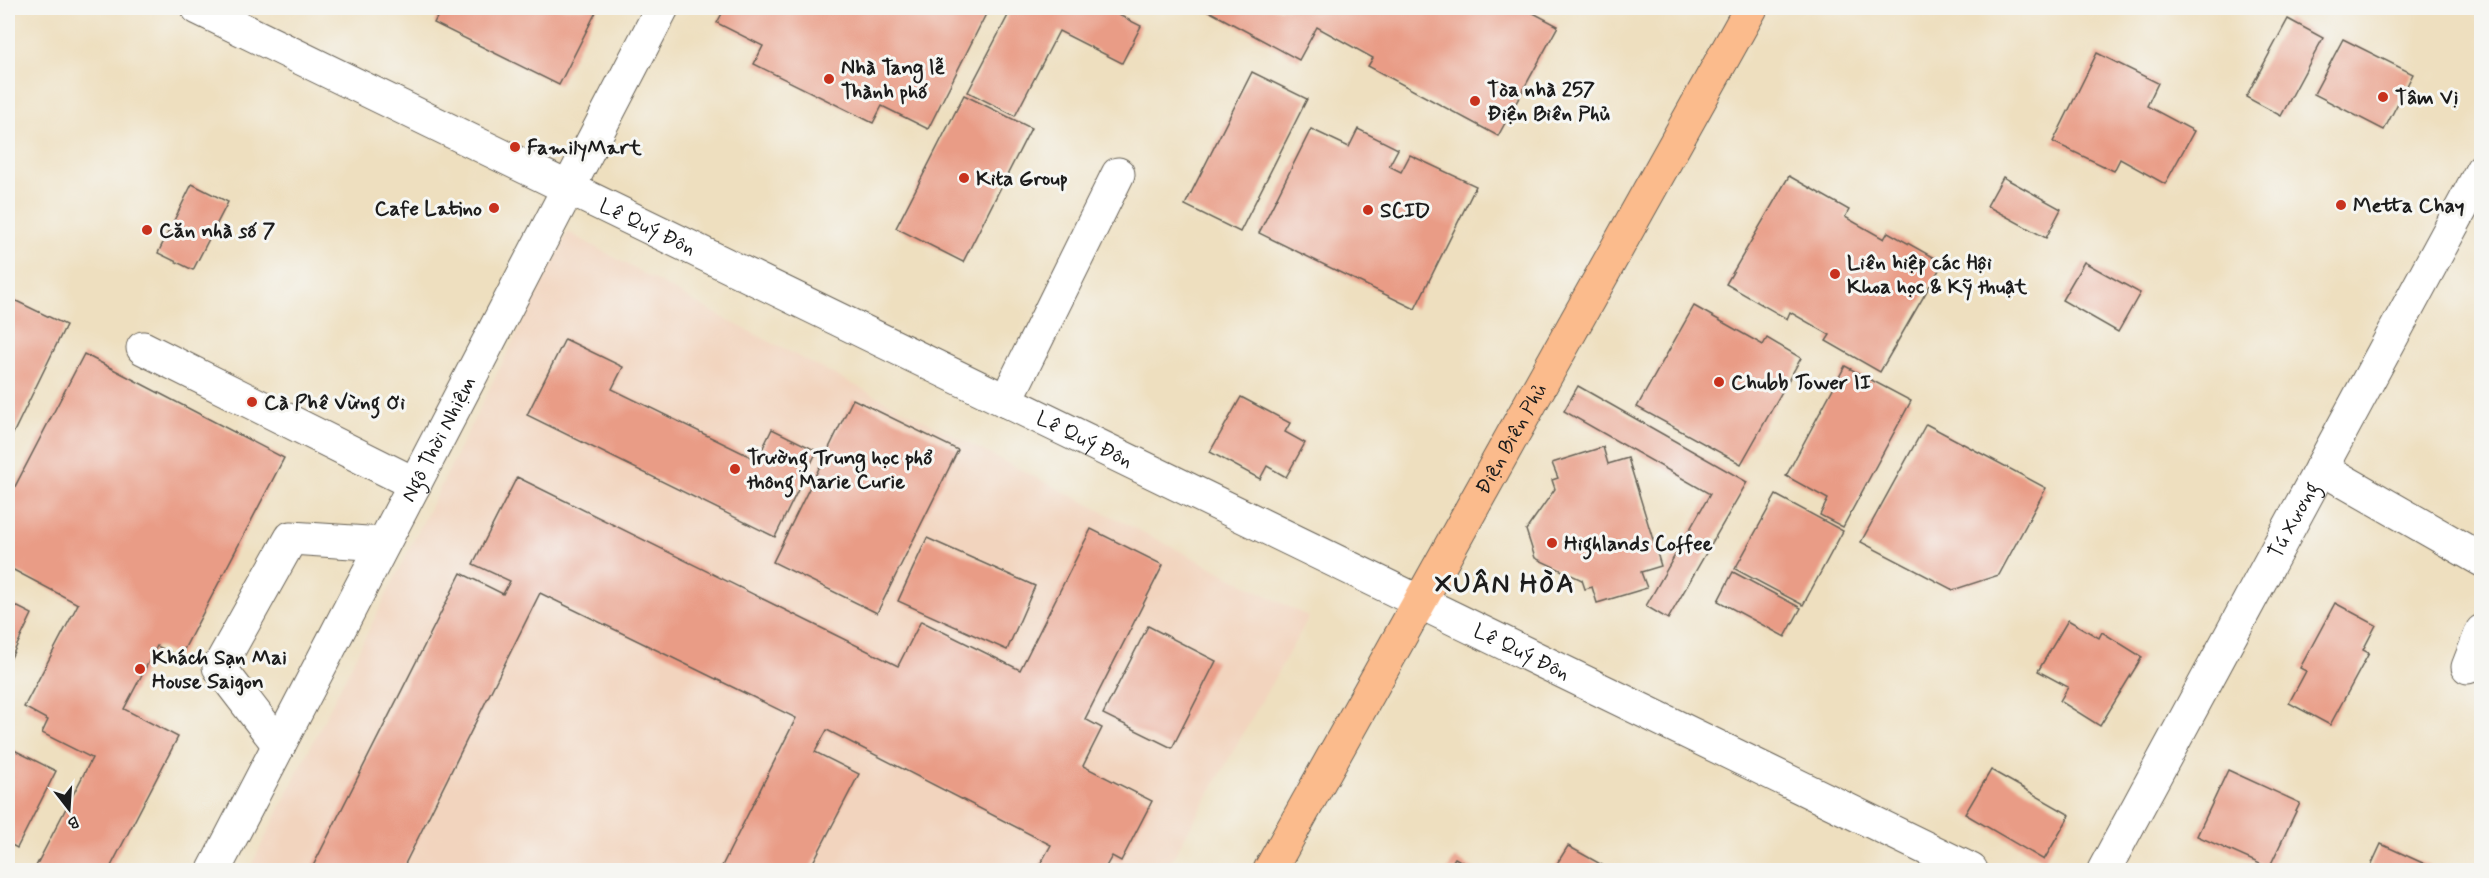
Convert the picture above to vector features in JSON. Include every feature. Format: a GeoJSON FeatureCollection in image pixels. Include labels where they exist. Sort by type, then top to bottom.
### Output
{"type":"FeatureCollection","features":[{"type":"Feature","properties":{"kind":"main road","name":"Điện Biên Phủ"},"geometry":{"type":"LineString","coordinates":[[1270,870],[1751,8]]}},
{"type":"Feature","properties":{"kind":"street","name":"Lê Quý Đôn"},"geometry":{"type":"LineString","coordinates":[[198,8],[1971,870]]}},
{"type":"Feature","properties":{"kind":"street","name":"Ngô Thời Nhiệm"},"geometry":{"type":"LineString","coordinates":[[214,870],[662,8]]}},
{"type":"Feature","properties":{"kind":"street","name":"Tú Xương"},"geometry":{"type":"LineString","coordinates":[[2104,870],[2481,170]]}},
{"type":"Feature","properties":{"kind":"street"},"geometry":{"type":"LineString","coordinates":[[1006,401],[1118,174]]}},
{"type":"Feature","properties":{"kind":"street"},"geometry":{"type":"LineString","coordinates":[[143,348],[415,484]]}},
{"type":"Feature","properties":{"kind":"street"},"geometry":{"type":"LineString","coordinates":[[2321,468],[2481,560]]}},
{"type":"Feature","properties":{"kind":"street"},"geometry":{"type":"LineString","coordinates":[[279,745],[219,667],[291,538],[383,544]]}},
{"type":"Feature","properties":{"kind":"street"},"geometry":{"type":"LineString","coordinates":[[2468,667],[2481,631]]}},
{"type":"Feature","properties":{"kind":"shaded area","name":"Trường Trung học phổ thông Marie Curie"},"geometry":{"type":"Polygon","coordinates":[[[568,232],[731,322],[1309,617],[1166,870],[249,870],[568,232]]]}},
{"type":"Feature","properties":{"kind":"building"},"geometry":{"type":"Polygon","coordinates":[[[442,8],[598,8],[559,85],[434,23],[442,8]]]}},
{"type":"Feature","properties":{"kind":"building"},"geometry":{"type":"Polygon","coordinates":[[[725,8],[989,8],[928,129],[882,106],[873,123],[754,64],[763,46],[717,23],[725,8]]]}},
{"type":"Feature","properties":{"kind":"building"},"geometry":{"type":"Polygon","coordinates":[[[1012,8],[1105,8],[1141,26],[1122,63],[1059,31],[1015,116],[968,92],[1012,8]]]}},
{"type":"Feature","properties":{"kind":"building","name":"Tòa nhà 257 Điện Biên Phủ"},"geometry":{"type":"Polygon","coordinates":[[[1203,8],[1524,8],[1558,26],[1498,136],[1368,66],[1373,58],[1317,27],[1299,60],[1203,8]]]}},
{"type":"Feature","properties":{"kind":"building"},"geometry":{"type":"Polygon","coordinates":[[[2288,19],[2323,38],[2281,116],[2246,97],[2288,19]]]}},
{"type":"Feature","properties":{"kind":"building"},"geometry":{"type":"Polygon","coordinates":[[[2343,39],[2413,74],[2384,130],[2314,94],[2343,39]]]}},
{"type":"Feature","properties":{"kind":"building"},"geometry":{"type":"Polygon","coordinates":[[[2097,53],[2158,83],[2147,106],[2194,131],[2165,184],[2120,159],[2114,171],[2053,142],[2097,53]]]}},
{"type":"Feature","properties":{"kind":"building"},"geometry":{"type":"Polygon","coordinates":[[[1252,72],[1307,99],[1240,232],[1185,205],[1252,72]]]}},
{"type":"Feature","properties":{"kind":"building","name":"Kita Group"},"geometry":{"type":"Polygon","coordinates":[[[964,95],[1031,128],[963,262],[896,228],[964,95]]]}},
{"type":"Feature","properties":{"kind":"building","name":"SCID"},"geometry":{"type":"Polygon","coordinates":[[[1311,129],[1349,147],[1358,129],[1398,149],[1389,166],[1401,172],[1410,155],[1476,186],[1415,309],[1259,233],[1311,129]]]}},
{"type":"Feature","properties":{"kind":"building","name":"Liên hiệp các Hội Khoa học & Kỹ thuật"},"geometry":{"type":"Polygon","coordinates":[[[1789,176],[1849,210],[1845,217],[1884,239],[1888,232],[1943,263],[1880,372],[1826,341],[1830,335],[1790,312],[1787,319],[1726,284],[1789,176]]]}},
{"type":"Feature","properties":{"kind":"building"},"geometry":{"type":"Polygon","coordinates":[[[2003,177],[2061,209],[2046,238],[1987,206],[2003,177]]]}},
{"type":"Feature","properties":{"kind":"building"},"geometry":{"type":"Polygon","coordinates":[[[192,184],[228,202],[193,270],[158,253],[192,184]]]}},
{"type":"Feature","properties":{"kind":"building"},"geometry":{"type":"Polygon","coordinates":[[[2084,262],[2140,293],[2118,332],[2062,300],[2084,262]]]}},
{"type":"Feature","properties":{"kind":"building"},"geometry":{"type":"Polygon","coordinates":[[[8,297],[66,325],[8,444],[8,297]]]}},
{"type":"Feature","properties":{"kind":"building","name":"Chubb Tower II"},"geometry":{"type":"Polygon","coordinates":[[[1694,306],[1763,345],[1767,338],[1801,358],[1741,464],[1637,407],[1694,306]]]}},
{"type":"Feature","properties":{"kind":"building"},"geometry":{"type":"Polygon","coordinates":[[[565,339],[623,367],[612,389],[757,460],[772,429],[817,451],[775,537],[527,415],[565,339]]]}},
{"type":"Feature","properties":{"kind":"building"},"geometry":{"type":"Polygon","coordinates":[[[84,354],[284,458],[180,657],[157,646],[124,709],[178,737],[109,870],[34,870],[92,758],[42,733],[48,720],[24,707],[78,604],[8,567],[8,500],[84,354]]]}},
{"type":"Feature","properties":{"kind":"building"},"geometry":{"type":"Polygon","coordinates":[[[1845,366],[1911,401],[1843,527],[1820,515],[1828,499],[1786,476],[1845,366]]]}},
{"type":"Feature","properties":{"kind":"building"},"geometry":{"type":"Polygon","coordinates":[[[1578,386],[1747,482],[1668,619],[1646,606],[1710,494],[1564,411],[1578,386]]]}},
{"type":"Feature","properties":{"kind":"building"},"geometry":{"type":"Polygon","coordinates":[[[1241,397],[1290,423],[1285,432],[1305,443],[1286,477],[1267,466],[1260,479],[1210,452],[1241,397]]]}},
{"type":"Feature","properties":{"kind":"building"},"geometry":{"type":"Polygon","coordinates":[[[853,399],[958,450],[877,613],[773,562],[853,399]]]}},
{"type":"Feature","properties":{"kind":"building"},"geometry":{"type":"Polygon","coordinates":[[[1926,424],[2046,488],[1999,575],[1953,590],[1861,542],[1926,424]]]}},
{"type":"Feature","properties":{"kind":"building"},"geometry":{"type":"Polygon","coordinates":[[[1603,447],[1608,464],[1628,458],[1661,566],[1641,572],[1647,588],[1597,603],[1592,587],[1585,589],[1582,580],[1535,558],[1526,530],[1555,489],[1552,480],[1558,478],[1552,463],[1603,447]]]}},
{"type":"Feature","properties":{"kind":"building"},"geometry":{"type":"Polygon","coordinates":[[[517,477],[898,666],[921,621],[1020,670],[1091,529],[1163,565],[1085,719],[1102,728],[1083,766],[1152,801],[1121,861],[1112,856],[1104,870],[1037,870],[1051,845],[827,730],[815,752],[859,774],[809,870],[720,870],[796,718],[540,593],[402,870],[311,870],[461,573],[503,594],[510,581],[473,564],[517,477]]]}},
{"type":"Feature","properties":{"kind":"building"},"geometry":{"type":"Polygon","coordinates":[[[1776,495],[1843,531],[1803,605],[1735,569],[1776,495]]]}},
{"type":"Feature","properties":{"kind":"building"},"geometry":{"type":"Polygon","coordinates":[[[927,538],[1035,586],[1007,650],[898,601],[927,538]]]}},
{"type":"Feature","properties":{"kind":"building"},"geometry":{"type":"Polygon","coordinates":[[[1733,572],[1801,608],[1785,637],[1718,601],[1733,572]]]}},
{"type":"Feature","properties":{"kind":"building"},"geometry":{"type":"Polygon","coordinates":[[[8,602],[32,614],[8,664],[8,602]]]}},
{"type":"Feature","properties":{"kind":"building"},"geometry":{"type":"Polygon","coordinates":[[[2335,603],[2376,625],[2363,650],[2369,653],[2330,725],[2289,703],[2306,671],[2300,668],[2335,603]]]}},
{"type":"Feature","properties":{"kind":"building"},"geometry":{"type":"Polygon","coordinates":[[[2068,620],[2099,638],[2102,632],[2142,657],[2100,726],[2060,701],[2068,687],[2038,671],[2068,620]]]}},
{"type":"Feature","properties":{"kind":"building"},"geometry":{"type":"Polygon","coordinates":[[[1148,626],[1216,661],[1172,748],[1103,714],[1148,626]]]}},
{"type":"Feature","properties":{"kind":"building"},"geometry":{"type":"Polygon","coordinates":[[[8,747],[56,771],[17,848],[8,843],[8,747]]]}},
{"type":"Feature","properties":{"kind":"building"},"geometry":{"type":"Polygon","coordinates":[[[1991,770],[2070,815],[2044,860],[1965,814],[1991,770]]]}},
{"type":"Feature","properties":{"kind":"building"},"geometry":{"type":"Polygon","coordinates":[[[2228,770],[2300,803],[2269,868],[2197,836],[2228,770]]]}},
{"type":"Feature","properties":{"kind":"building"},"geometry":{"type":"Polygon","coordinates":[[[2381,844],[2438,870],[2369,870],[2381,844]]]}},
{"type":"Feature","properties":{"kind":"building"},"geometry":{"type":"Polygon","coordinates":[[[1568,846],[1604,866],[1601,870],[1553,870],[1568,846]]]}},
{"type":"Feature","properties":{"kind":"building"},"geometry":{"type":"Polygon","coordinates":[[[1455,858],[1476,870],[1447,870],[1455,858]]]}},
{"type":"Feature","properties":{"kind":"place","name":"Nhà Tang lễ Thành phố"},"geometry":{"type":"Point","coordinates":[829,79]}},
{"type":"Feature","properties":{"kind":"place","name":"Tâm Vị"},"geometry":{"type":"Point","coordinates":[2383,97]}},
{"type":"Feature","properties":{"kind":"place","name":"Tòa nhà 257 Điện Biên Phủ"},"geometry":{"type":"Point","coordinates":[1475,101]}},
{"type":"Feature","properties":{"kind":"place","name":"FamilyMart"},"geometry":{"type":"Point","coordinates":[515,147]}},
{"type":"Feature","properties":{"kind":"place","name":"Kita Group"},"geometry":{"type":"Point","coordinates":[964,178]}},
{"type":"Feature","properties":{"kind":"place","name":"Metta Chay"},"geometry":{"type":"Point","coordinates":[2341,205]}},
{"type":"Feature","properties":{"kind":"place","name":"Cafe Latino"},"geometry":{"type":"Point","coordinates":[494,208]}},
{"type":"Feature","properties":{"kind":"place","name":"SCID"},"geometry":{"type":"Point","coordinates":[1368,210]}},
{"type":"Feature","properties":{"kind":"place","name":"Căn nhà số 7"},"geometry":{"type":"Point","coordinates":[147,230]}},
{"type":"Feature","properties":{"kind":"place","name":"Liên hiệp các Hội Khoa học & Kỹ thuật"},"geometry":{"type":"Point","coordinates":[1835,274]}},
{"type":"Feature","properties":{"kind":"place","name":"Chubb Tower II"},"geometry":{"type":"Point","coordinates":[1719,382]}},
{"type":"Feature","properties":{"kind":"place","name":"Cà Phê Vừng Ơi"},"geometry":{"type":"Point","coordinates":[252,402]}},
{"type":"Feature","properties":{"kind":"place","name":"Trường Trung học phổ thông Marie Curie"},"geometry":{"type":"Point","coordinates":[735,469]}},
{"type":"Feature","properties":{"kind":"place","name":"Highlands Coffee"},"geometry":{"type":"Point","coordinates":[1552,543]}},
{"type":"Feature","properties":{"kind":"place","name":"Khách Sạn Mai House Saigon"},"geometry":{"type":"Point","coordinates":[140,669]}},
{"type":"Feature","properties":{"kind":"district","name":"XUÂN HÒA"},"geometry":{"type":"Point","coordinates":[1505,583]}}]}
